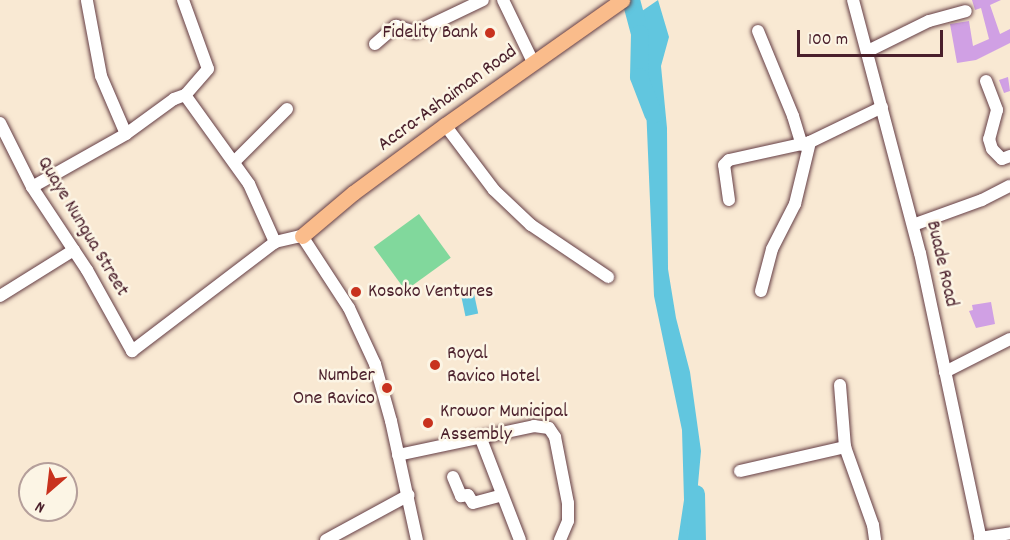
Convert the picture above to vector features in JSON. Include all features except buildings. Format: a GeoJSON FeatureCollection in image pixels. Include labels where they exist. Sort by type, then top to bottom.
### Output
{"type":"FeatureCollection","features":[{"type":"Feature","properties":{"kind":"main road","name":"Accra-Ashaiman Road"},"geometry":{"type":"LineString","coordinates":[[302,236],[353,193],[445,125],[619,3]]}},
{"type":"Feature","properties":{"kind":"street"},"geometry":{"type":"LineString","coordinates":[[32,187],[126,134],[174,99],[185,95],[208,69],[183,0]]}},
{"type":"Feature","properties":{"kind":"street"},"geometry":{"type":"LineString","coordinates":[[375,44],[396,26],[416,32],[483,0]]}},
{"type":"Feature","properties":{"kind":"street"},"geometry":{"type":"LineString","coordinates":[[502,0],[534,64]]}},
{"type":"Feature","properties":{"kind":"street","name":"Buade Road"},"geometry":{"type":"LineString","coordinates":[[853,0],[913,225],[981,539]]}},
{"type":"Feature","properties":{"kind":"street"},"geometry":{"type":"LineString","coordinates":[[87,1],[100,76],[126,134]]}},
{"type":"Feature","properties":{"kind":"street"},"geometry":{"type":"LineString","coordinates":[[868,51],[929,21],[966,11]]}},
{"type":"Feature","properties":{"kind":"street"},"geometry":{"type":"LineString","coordinates":[[758,32],[806,144],[797,198],[772,249],[761,291]]}},
{"type":"Feature","properties":{"kind":"street"},"geometry":{"type":"LineString","coordinates":[[986,81],[998,110],[989,139],[992,149],[1002,159],[1010,156]]}},
{"type":"Feature","properties":{"kind":"street"},"geometry":{"type":"LineString","coordinates":[[185,95],[249,183],[275,242],[302,236],[349,308],[375,364],[409,495],[417,540]]}},
{"type":"Feature","properties":{"kind":"street"},"geometry":{"type":"LineString","coordinates":[[729,200],[724,165],[729,160],[806,144],[882,107]]}},
{"type":"Feature","properties":{"kind":"street"},"geometry":{"type":"LineString","coordinates":[[234,162],[287,109]]}},
{"type":"Feature","properties":{"kind":"street","name":"Quaye Nungua Street"},"geometry":{"type":"LineString","coordinates":[[0,123],[32,187],[74,250],[132,351],[275,242]]}},
{"type":"Feature","properties":{"kind":"street"},"geometry":{"type":"LineString","coordinates":[[445,125],[494,190],[531,225],[608,277]]}},
{"type":"Feature","properties":{"kind":"street"},"geometry":{"type":"LineString","coordinates":[[913,225],[982,200],[1010,186]]}},
{"type":"Feature","properties":{"kind":"street"},"geometry":{"type":"LineString","coordinates":[[0,296],[74,250]]}},
{"type":"Feature","properties":{"kind":"street"},"geometry":{"type":"LineString","coordinates":[[945,372],[1010,339]]}},
{"type":"Feature","properties":{"kind":"street"},"geometry":{"type":"LineString","coordinates":[[840,386],[845,447],[873,525],[875,540]]}},
{"type":"Feature","properties":{"kind":"street"},"geometry":{"type":"LineString","coordinates":[[398,455],[534,426],[549,428],[555,437],[568,503],[568,521],[560,540]]}},
{"type":"Feature","properties":{"kind":"street"},"geometry":{"type":"LineString","coordinates":[[481,439],[520,540]]}},
{"type":"Feature","properties":{"kind":"street"},"geometry":{"type":"LineString","coordinates":[[740,471],[845,447]]}},
{"type":"Feature","properties":{"kind":"street"},"geometry":{"type":"LineString","coordinates":[[453,477],[461,496],[468,495],[473,503],[502,495]]}},
{"type":"Feature","properties":{"kind":"street"},"geometry":{"type":"LineString","coordinates":[[326,540],[409,495]]}},
{"type":"Feature","properties":{"kind":"street"},"geometry":{"type":"LineString","coordinates":[[981,539],[1010,533]]}},
{"type":"Feature","properties":{"kind":"green space"},"geometry":{"type":"Polygon","coordinates":[[[419,214],[451,258],[405,291],[374,247],[419,214]]]}},
{"type":"Feature","properties":{"kind":"water"},"geometry":{"type":"Polygon","coordinates":[[[658,0],[669,37],[661,66],[667,128],[668,269],[676,318],[690,372],[701,451],[693,540],[678,540],[684,500],[682,430],[654,296],[642,11],[658,0]]]}},
{"type":"Feature","properties":{"kind":"water"},"geometry":{"type":"Polygon","coordinates":[[[473,289],[478,313],[465,316],[460,292],[473,289]]]}},
{"type":"Feature","properties":{"kind":"waterway"},"geometry":{"type":"LineString","coordinates":[[631,0],[640,34],[639,77],[653,114]]}},
{"type":"Feature","properties":{"kind":"waterway"},"geometry":{"type":"LineString","coordinates":[[696,494],[697,540]]}},
{"type":"Feature","properties":{"kind":"place","name":"Fidelity Bank"},"geometry":{"type":"Point","coordinates":[490,33]}},
{"type":"Feature","properties":{"kind":"place","name":"Kosoko Ventures"},"geometry":{"type":"Point","coordinates":[356,292]}},
{"type":"Feature","properties":{"kind":"place","name":"Royal Ravico Hotel"},"geometry":{"type":"Point","coordinates":[435,365]}},
{"type":"Feature","properties":{"kind":"place","name":"Number One Ravico"},"geometry":{"type":"Point","coordinates":[387,388]}},
{"type":"Feature","properties":{"kind":"place","name":"Krowor Municipal Assembly"},"geometry":{"type":"Point","coordinates":[428,423]}}]}
